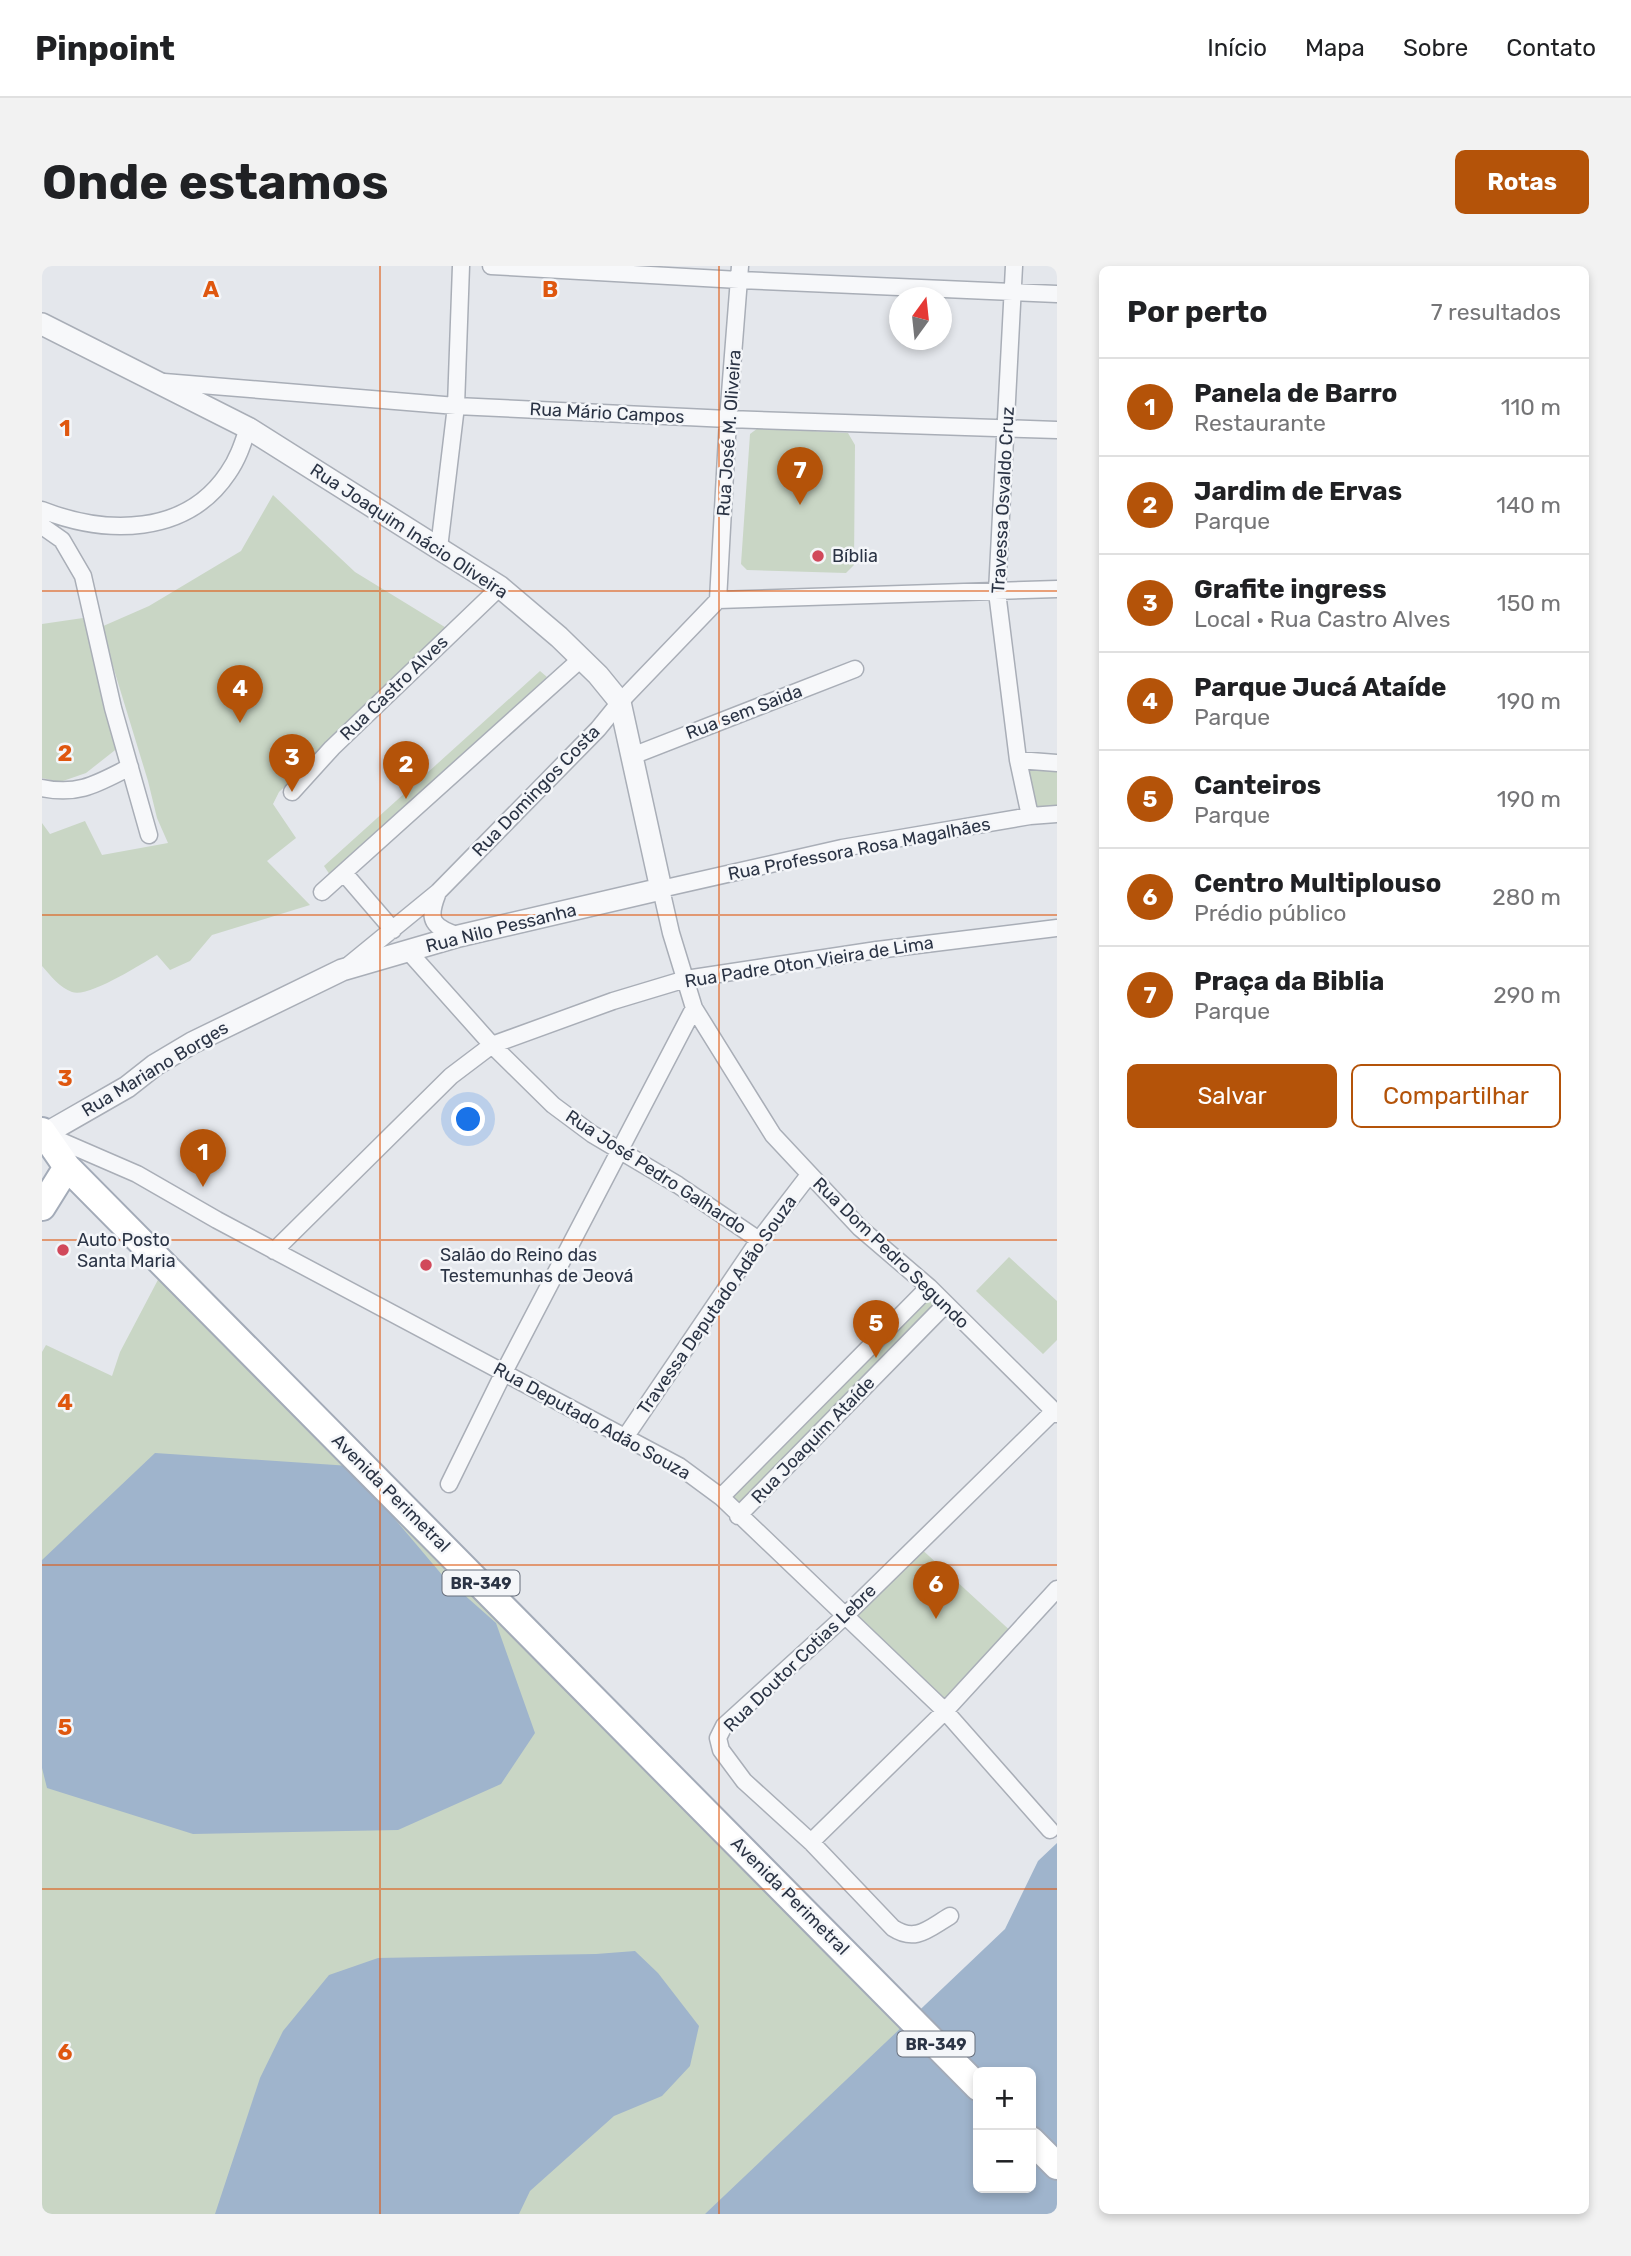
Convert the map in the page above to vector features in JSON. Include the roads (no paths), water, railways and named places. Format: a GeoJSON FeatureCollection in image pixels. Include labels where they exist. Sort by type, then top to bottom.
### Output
{"type":"FeatureCollection","features":[{"type":"Feature","properties":{"kind":"main road","name":"Avenida Perimetral"},"geometry":{"type":"LineString","coordinates":[[43,1132],[67,1167],[973,2082]]}},
{"type":"Feature","properties":{"kind":"main road"},"geometry":{"type":"LineString","coordinates":[[42,1207],[67,1167]]}},
{"type":"Feature","properties":{"kind":"main road"},"geometry":{"type":"LineString","coordinates":[[1036,2145],[1057,2166]]}},
{"type":"Feature","properties":{"kind":"street"},"geometry":{"type":"LineString","coordinates":[[439,548],[456,406],[461,266]]}},
{"type":"Feature","properties":{"kind":"street"},"geometry":{"type":"LineString","coordinates":[[491,266],[740,273],[1057,294]]}},
{"type":"Feature","properties":{"kind":"street","name":"Travessa Osvaldo Cruz"},"geometry":{"type":"LineString","coordinates":[[1014,266],[997,592],[1018,760],[1030,816]]}},
{"type":"Feature","properties":{"kind":"street","name":"Rua José M. Oliveira"},"geometry":{"type":"LineString","coordinates":[[718,600],[728,419],[740,273]]}},
{"type":"Feature","properties":{"kind":"street","name":"Rua Joaquim Inácio Oliveira"},"geometry":{"type":"LineString","coordinates":[[42,324],[248,428],[500,587],[582,658],[620,702],[661,889]]}},
{"type":"Feature","properties":{"kind":"street","name":"Rua Mário Campos"},"geometry":{"type":"LineString","coordinates":[[158,381],[456,406],[728,419],[1057,430]]}},
{"type":"Feature","properties":{"kind":"street"},"geometry":{"type":"LineString","coordinates":[[42,510],[102,527],[145,526],[194,508],[211,494],[227,474],[237,458],[248,428]]}},
{"type":"Feature","properties":{"kind":"street"},"geometry":{"type":"LineString","coordinates":[[42,526],[62,540],[83,576],[113,708],[149,835]]}},
{"type":"Feature","properties":{"kind":"street","name":"Rua Castro Alves"},"geometry":{"type":"LineString","coordinates":[[292,792],[332,748],[500,587]]}},
{"type":"Feature","properties":{"kind":"street"},"geometry":{"type":"LineString","coordinates":[[718,600],[1057,589]]}},
{"type":"Feature","properties":{"kind":"street","name":"Rua Domingos Costa"},"geometry":{"type":"LineString","coordinates":[[342,970],[438,892],[718,600]]}},
{"type":"Feature","properties":{"kind":"street"},"geometry":{"type":"LineString","coordinates":[[322,892],[582,658]]}},
{"type":"Feature","properties":{"kind":"street","name":"Rua sem Saida"},"geometry":{"type":"LineString","coordinates":[[632,756],[855,669]]}},
{"type":"Feature","properties":{"kind":"street"},"geometry":{"type":"LineString","coordinates":[[1018,760],[1057,763]]}},
{"type":"Feature","properties":{"kind":"street"},"geometry":{"type":"LineString","coordinates":[[42,788],[74,791],[130,767]]}},
{"type":"Feature","properties":{"kind":"street","name":"Rua Professora Rosa Magalhães"},"geometry":{"type":"LineString","coordinates":[[661,889],[842,848],[1030,816],[1057,814]]}},
{"type":"Feature","properties":{"kind":"street"},"geometry":{"type":"LineString","coordinates":[[344,873],[393,930]]}},
{"type":"Feature","properties":{"kind":"street","name":"Rua Nilo Pessanha"},"geometry":{"type":"LineString","coordinates":[[342,970],[459,936],[661,889]]}},
{"type":"Feature","properties":{"kind":"street","name":"Rua Dom Pedro Segundo"},"geometry":{"type":"LineString","coordinates":[[661,889],[671,933],[694,1008],[773,1135],[860,1228],[929,1287],[1055,1413]]}},
{"type":"Feature","properties":{"kind":"street"},"geometry":{"type":"LineString","coordinates":[[438,892],[431,911],[433,920],[443,930],[459,936]]}},
{"type":"Feature","properties":{"kind":"street","name":"Rua Padre Oton Vieira de Lima"},"geometry":{"type":"LineString","coordinates":[[274,1251],[451,1076],[492,1045],[613,1001],[685,979],[877,950],[1057,928]]}},
{"type":"Feature","properties":{"kind":"street","name":"Rua José Pedro Galhardo"},"geometry":{"type":"LineString","coordinates":[[409,952],[492,1045],[553,1105],[592,1134],[678,1185],[759,1240]]}},
{"type":"Feature","properties":{"kind":"street","name":"Rua Mariano Borges"},"geometry":{"type":"LineString","coordinates":[[43,1132],[127,1087],[155,1065],[192,1043],[342,970]]}},
{"type":"Feature","properties":{"kind":"street"},"geometry":{"type":"LineString","coordinates":[[449,1484],[618,1150],[694,1008]]}},
{"type":"Feature","properties":{"kind":"street","name":"Rua Deputado Adão Souza"},"geometry":{"type":"LineString","coordinates":[[43,1132],[137,1174],[274,1251],[679,1466],[721,1497],[945,1711],[1050,1830]]}},
{"type":"Feature","properties":{"kind":"street","name":"Travessa Deputado Adão Souza"},"geometry":{"type":"LineString","coordinates":[[626,1436],[759,1240],[809,1175]]}},
{"type":"Feature","properties":{"kind":"street","name":"Rua Joaquim Ataíde"},"geometry":{"type":"LineString","coordinates":[[721,1497],[929,1287]]}},
{"type":"Feature","properties":{"kind":"street","name":"Rua Joaquim Ataíde"},"geometry":{"type":"LineString","coordinates":[[738,1516],[946,1304]]}},
{"type":"Feature","properties":{"kind":"street","name":"Rua Doutor Cotias Lebre"},"geometry":{"type":"LineString","coordinates":[[950,1916],[912,1936],[903,1935],[887,1922],[811,1842],[744,1781],[721,1751],[719,1738],[724,1726],[846,1615],[1055,1413]]}},
{"type":"Feature","properties":{"kind":"street"},"geometry":{"type":"LineString","coordinates":[[811,1842],[945,1711],[1057,1589]]}},
{"type":"Feature","properties":{"kind":"water"},"geometry":{"type":"Polygon","coordinates":[[[155,1453],[350,1466],[443,1576],[496,1623],[535,1733],[501,1784],[398,1830],[193,1834],[47,1788],[42,1768],[42,1560],[155,1453]]]}},
{"type":"Feature","properties":{"kind":"water"},"geometry":{"type":"Polygon","coordinates":[[[1057,1843],[1057,2214],[705,2214],[1005,1929],[1038,1861],[1057,1843]]]}},
{"type":"Feature","properties":{"kind":"water"},"geometry":{"type":"Polygon","coordinates":[[[635,1951],[658,1973],[699,2026],[690,2066],[662,2096],[614,2116],[530,2191],[519,2214],[215,2214],[260,2078],[283,2031],[329,1975],[378,1958],[635,1951]]]}},
{"type":"Feature","properties":{"kind":"place","name":"Praça da Biblia"},"geometry":{"type":"Point","coordinates":[800,505]}},
{"type":"Feature","properties":{"kind":"place","name":"Bíblia"},"geometry":{"type":"Point","coordinates":[818,556]}},
{"type":"Feature","properties":{"kind":"place","name":"Parque Jucá Ataíde"},"geometry":{"type":"Point","coordinates":[240,723]}},
{"type":"Feature","properties":{"kind":"place","name":"Grafite ingress"},"geometry":{"type":"Point","coordinates":[292,792]}},
{"type":"Feature","properties":{"kind":"place","name":"Jardim de Ervas"},"geometry":{"type":"Point","coordinates":[406,799]}},
{"type":"Feature","properties":{"kind":"place","name":"Panela de Barro"},"geometry":{"type":"Point","coordinates":[203,1187]}},
{"type":"Feature","properties":{"kind":"place","name":"Auto Posto Santa Maria"},"geometry":{"type":"Point","coordinates":[63,1250]}},
{"type":"Feature","properties":{"kind":"place","name":"Salão do Reino das Testemunhas de Jeová"},"geometry":{"type":"Point","coordinates":[426,1265]}},
{"type":"Feature","properties":{"kind":"place","name":"Canteiros"},"geometry":{"type":"Point","coordinates":[876,1358]}},
{"type":"Feature","properties":{"kind":"place","name":"Centro Multiplouso"},"geometry":{"type":"Point","coordinates":[936,1619]}}]}
